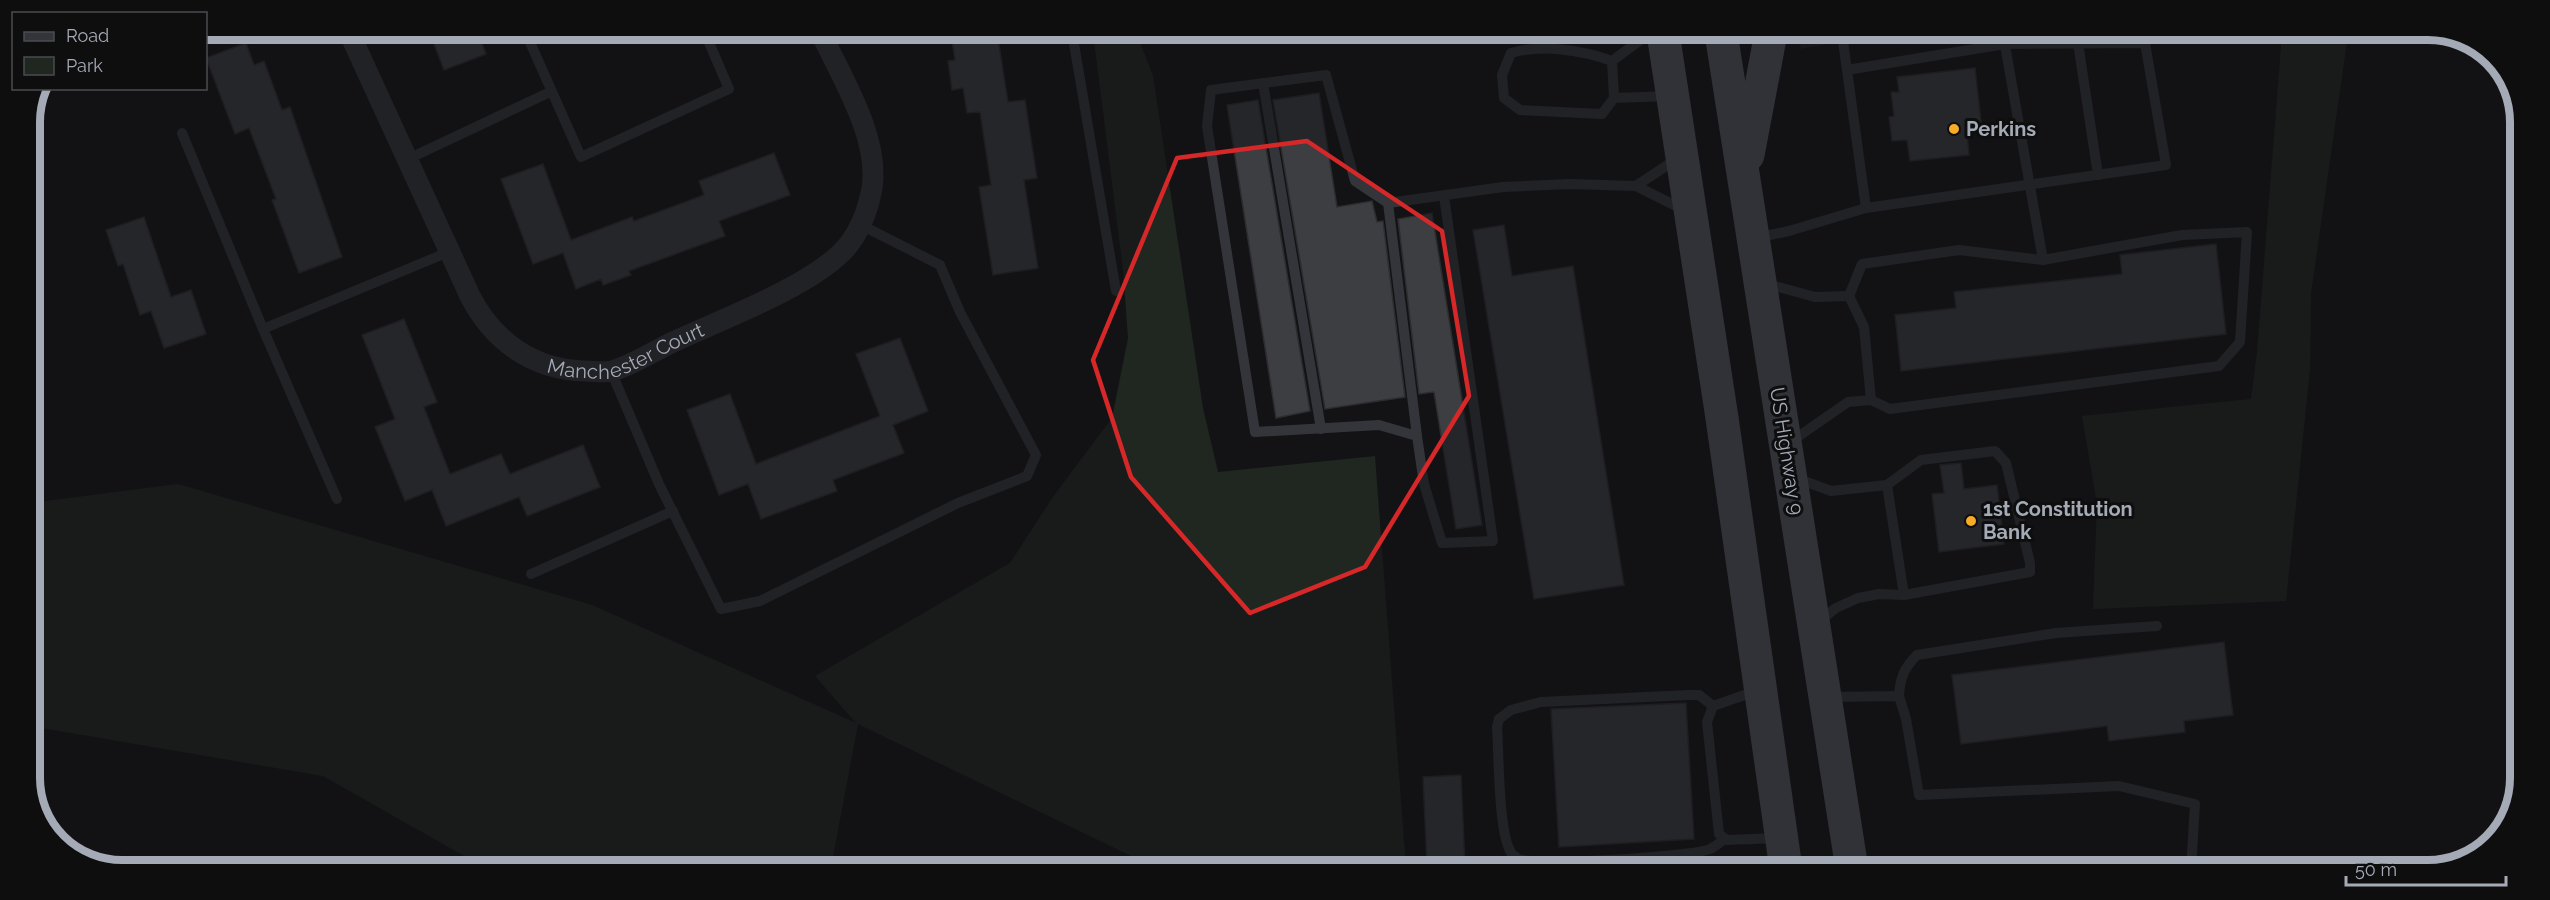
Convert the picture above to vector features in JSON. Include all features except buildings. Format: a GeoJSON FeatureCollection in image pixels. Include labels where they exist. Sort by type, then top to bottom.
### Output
{"type":"FeatureCollection","features":[{"type":"Feature","properties":{"kind":"highway"},"geometry":{"type":"LineString","coordinates":[[1664,40],[1783,853]]}},
{"type":"Feature","properties":{"kind":"highway","name":"US Highway 9"},"geometry":{"type":"LineString","coordinates":[[1722,40],[1851,860]]}},
{"type":"Feature","properties":{"kind":"highway"},"geometry":{"type":"LineString","coordinates":[[1744,177],[1770,40]]}},
{"type":"Feature","properties":{"kind":"street","name":"Manchester Court"},"geometry":{"type":"LineString","coordinates":[[353,40],[479,313],[508,346],[531,359],[552,367],[611,371],[812,276],[843,252],[861,225],[872,189],[873,164],[870,143],[824,40]]}},
{"type":"Feature","properties":{"kind":"lane"},"geometry":{"type":"LineString","coordinates":[[529,40],[581,157],[729,89],[708,40]]}},
{"type":"Feature","properties":{"kind":"lane"},"geometry":{"type":"LineString","coordinates":[[1073,40],[1116,291]]}},
{"type":"Feature","properties":{"kind":"lane"},"geometry":{"type":"LineString","coordinates":[[1612,60],[1640,40]]}},
{"type":"Feature","properties":{"kind":"lane"},"geometry":{"type":"LineString","coordinates":[[1843,40],[1866,208]]}},
{"type":"Feature","properties":{"kind":"lane"},"geometry":{"type":"LineString","coordinates":[[1847,70],[1999,40]]}},
{"type":"Feature","properties":{"kind":"lane"},"geometry":{"type":"LineString","coordinates":[[2004,40],[2043,260]]}},
{"type":"Feature","properties":{"kind":"lane"},"geometry":{"type":"LineString","coordinates":[[1754,238],[1789,231],[1866,208],[2166,165],[2145,43],[2078,44],[2019,40]]}},
{"type":"Feature","properties":{"kind":"lane"},"geometry":{"type":"LineString","coordinates":[[2078,44],[2098,175]]}},
{"type":"Feature","properties":{"kind":"lane"},"geometry":{"type":"LineString","coordinates":[[1526,49],[1591,53],[1612,60],[1614,98],[1602,114],[1520,110],[1504,98],[1502,75],[1511,53],[1526,49]]}},
{"type":"Feature","properties":{"kind":"lane"},"geometry":{"type":"LineString","coordinates":[[1417,436],[1379,425],[1255,432],[1206,126],[1211,90],[1326,75],[1355,181],[1388,203],[1503,187],[1569,184],[1636,186],[1691,213]]}},
{"type":"Feature","properties":{"kind":"lane"},"geometry":{"type":"LineString","coordinates":[[1263,83],[1321,429]]}},
{"type":"Feature","properties":{"kind":"lane"},"geometry":{"type":"LineString","coordinates":[[408,159],[550,92]]}},
{"type":"Feature","properties":{"kind":"lane"},"geometry":{"type":"LineString","coordinates":[[1614,98],[1672,96]]}},
{"type":"Feature","properties":{"kind":"lane"},"geometry":{"type":"LineString","coordinates":[[182,133],[263,329],[337,499]]}},
{"type":"Feature","properties":{"kind":"lane"},"geometry":{"type":"LineString","coordinates":[[1636,186],[1681,156]]}},
{"type":"Feature","properties":{"kind":"lane"},"geometry":{"type":"LineString","coordinates":[[1388,203],[1424,484],[1442,543],[1493,541],[1444,196]]}},
{"type":"Feature","properties":{"kind":"lane"},"geometry":{"type":"LineString","coordinates":[[611,371],[673,511],[721,609],[760,601],[958,503],[1027,476],[1036,455],[960,312],[940,265],[861,225]]}},
{"type":"Feature","properties":{"kind":"lane"},"geometry":{"type":"LineString","coordinates":[[1815,624],[1836,608],[1858,598],[1879,594],[1904,595],[2030,572],[2020,516],[2006,463],[1995,451],[1921,460],[1887,485],[1831,491],[1788,461],[1848,402],[1871,400],[1890,409],[2219,366],[2240,342],[2247,232],[2182,235],[2043,260],[1959,250],[1862,264],[1849,296],[1864,327],[1871,400]]}},
{"type":"Feature","properties":{"kind":"lane"},"geometry":{"type":"LineString","coordinates":[[263,329],[451,250]]}},
{"type":"Feature","properties":{"kind":"lane"},"geometry":{"type":"LineString","coordinates":[[1760,282],[1815,297],[1849,296]]}},
{"type":"Feature","properties":{"kind":"lane"},"geometry":{"type":"LineString","coordinates":[[1887,485],[1904,595]]}},
{"type":"Feature","properties":{"kind":"lane"},"geometry":{"type":"LineString","coordinates":[[531,574],[673,511]]}},
{"type":"Feature","properties":{"kind":"lane"},"geometry":{"type":"LineString","coordinates":[[2157,626],[2056,633],[1917,655],[1905,667],[1900,681],[1899,696],[1906,719],[1919,795],[2119,786],[2195,804],[2192,860]]}},
{"type":"Feature","properties":{"kind":"lane"},"geometry":{"type":"LineString","coordinates":[[1713,706],[1759,690]]}},
{"type":"Feature","properties":{"kind":"lane"},"geometry":{"type":"LineString","coordinates":[[1519,860],[1512,854],[1504,831],[1497,727],[1499,719],[1510,710],[1541,702],[1688,695],[1699,695],[1713,706]]}},
{"type":"Feature","properties":{"kind":"lane"},"geometry":{"type":"LineString","coordinates":[[1826,697],[1899,696]]}},
{"type":"Feature","properties":{"kind":"lane"},"geometry":{"type":"LineString","coordinates":[[1713,706],[1707,722],[1719,834],[1725,839],[1783,853]]}},
{"type":"Feature","properties":{"kind":"lane"},"geometry":{"type":"LineString","coordinates":[[1601,860],[1690,854],[1710,849],[1725,839]]}},
{"type":"Feature","properties":{"kind":"highlighted area"},"geometry":{"type":"Polygon","coordinates":[[[1307,141],[1442,231],[1469,396],[1365,567],[1250,613],[1131,477],[1093,360],[1177,158],[1307,141]]]}},
{"type":"Feature","properties":{"kind":"shaded area"},"geometry":{"type":"Polygon","coordinates":[[[1801,40],[1850,40],[1800,49],[1801,40]]]}},
{"type":"Feature","properties":{"kind":"green space"},"geometry":{"type":"Polygon","coordinates":[[[1094,40],[1139,40],[1153,76],[1203,408],[1218,472],[1375,456],[1405,860],[1140,860],[858,724],[832,860],[471,860],[323,776],[41,728],[41,502],[178,484],[592,605],[856,723],[815,676],[1010,563],[1053,497],[1112,418],[1128,338],[1123,270],[1094,40]]]}},
{"type":"Feature","properties":{"kind":"green space"},"geometry":{"type":"Polygon","coordinates":[[[2282,40],[2347,40],[2311,293],[2310,369],[2286,601],[2093,609],[2097,504],[2082,416],[2251,399],[2257,353],[2282,40]]]}},
{"type":"Feature","properties":{"kind":"place","name":"Perkins"},"geometry":{"type":"Point","coordinates":[1954,129]}},
{"type":"Feature","properties":{"kind":"place","name":"1st Constitution Bank"},"geometry":{"type":"Point","coordinates":[1971,521]}}]}
